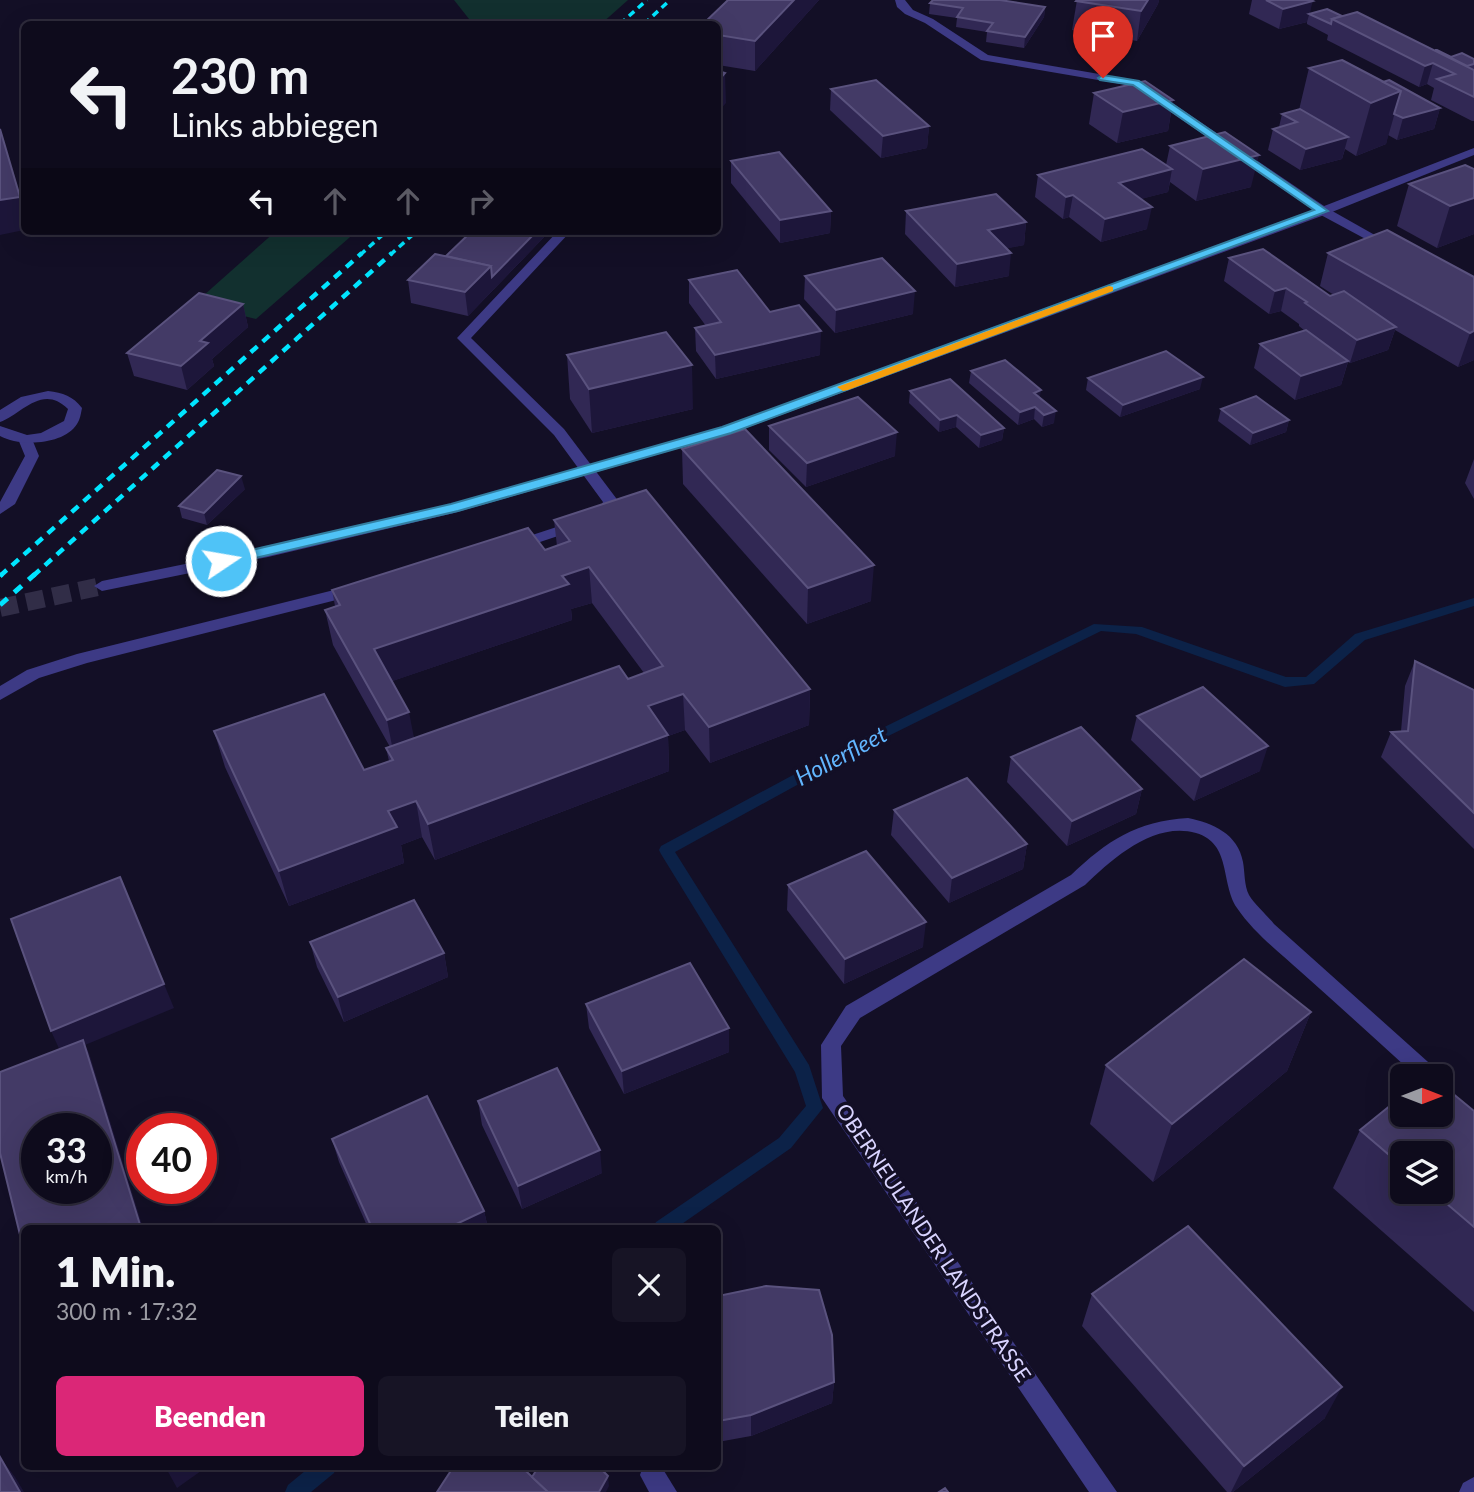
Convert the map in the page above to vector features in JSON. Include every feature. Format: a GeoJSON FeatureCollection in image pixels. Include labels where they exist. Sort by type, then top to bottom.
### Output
{"type":"FeatureCollection","features":[{"type":"Feature","properties":{"kind":"street"},"geometry":{"type":"LineString","coordinates":[[900,0],[901,5],[909,12],[929,21],[985,58],[1136,83],[1323,211],[1403,254]]}},
{"type":"Feature","properties":{"kind":"street"},"geometry":{"type":"LineString","coordinates":[[102,586],[268,552],[454,508],[727,430],[1323,211],[1474,151]]}},
{"type":"Feature","properties":{"kind":"street"},"geometry":{"type":"LineString","coordinates":[[504,549],[601,517],[611,502],[559,432],[464,338],[561,235]]}},
{"type":"Feature","properties":{"kind":"street"},"geometry":{"type":"LineString","coordinates":[[0,430],[5,435],[25,439],[52,435],[71,422],[75,408],[71,403],[53,397],[28,399],[2,410]]}},
{"type":"Feature","properties":{"kind":"street"},"geometry":{"type":"LineString","coordinates":[[0,509],[7,504],[32,456],[25,439]]}},
{"type":"Feature","properties":{"kind":"street"},"geometry":{"type":"LineString","coordinates":[[0,694],[33,674],[83,658],[364,588]]}},
{"type":"Feature","properties":{"kind":"street","name":"OBERNEULANDER LANDSTRASSE"},"geometry":{"type":"LineString","coordinates":[[1104,1492],[833,1098],[831,1045],[853,1012],[1079,880],[1107,852],[1169,824],[1185,823],[1200,827],[1218,837],[1230,850],[1239,894],[1250,909],[1268,929],[1417,1064]]}},
{"type":"Feature","properties":{"kind":"green space"},"geometry":{"type":"Polygon","coordinates":[[[454,0],[628,0],[604,21],[471,21],[454,0]]]}},
{"type":"Feature","properties":{"kind":"green space"},"geometry":{"type":"Polygon","coordinates":[[[272,235],[352,235],[256,319],[194,304],[272,235]]]}},
{"type":"Feature","properties":{"kind":"building"},"geometry":{"type":"Polygon","coordinates":[[[728,0],[794,0],[755,41],[721,35],[721,21],[706,21],[728,0]]]}},
{"type":"Feature","properties":{"kind":"building"},"geometry":{"type":"Polygon","coordinates":[[[933,0],[1000,0],[1045,7],[1025,37],[987,31],[993,23],[957,17],[963,8],[930,3],[933,0]]]}},
{"type":"Feature","properties":{"kind":"building"},"geometry":{"type":"Polygon","coordinates":[[[1077,0],[1148,0],[1141,11],[1077,0]]]}},
{"type":"Feature","properties":{"kind":"building"},"geometry":{"type":"Polygon","coordinates":[[[1266,0],[1311,0],[1313,1],[1283,9],[1266,0]]]}},
{"type":"Feature","properties":{"kind":"building"},"geometry":{"type":"Polygon","coordinates":[[[1327,9],[1342,16],[1332,19],[1331,24],[1309,14],[1327,9]]]}},
{"type":"Feature","properties":{"kind":"building"},"geometry":{"type":"Polygon","coordinates":[[[1357,12],[1474,70],[1474,97],[1437,79],[1455,74],[1433,63],[1425,66],[1332,19],[1357,12]]]}},
{"type":"Feature","properties":{"kind":"building"},"geometry":{"type":"Polygon","coordinates":[[[1435,50],[1451,57],[1462,53],[1474,59],[1474,64],[1467,66],[1435,50]]]}},
{"type":"Feature","properties":{"kind":"building"},"geometry":{"type":"Polygon","coordinates":[[[1342,60],[1401,91],[1371,103],[1309,68],[1342,60]]]}},
{"type":"Feature","properties":{"kind":"building"},"geometry":{"type":"Polygon","coordinates":[[[876,80],[929,126],[883,136],[831,89],[876,80]]]}},
{"type":"Feature","properties":{"kind":"building"},"geometry":{"type":"Polygon","coordinates":[[[1389,80],[1440,108],[1403,118],[1394,114],[1401,91],[1383,82],[1389,80]]]}},
{"type":"Feature","properties":{"kind":"building"},"geometry":{"type":"Polygon","coordinates":[[[1145,81],[1173,100],[1123,112],[1094,93],[1145,81]]]}},
{"type":"Feature","properties":{"kind":"building"},"geometry":{"type":"Polygon","coordinates":[[[1300,109],[1348,137],[1306,149],[1273,129],[1297,122],[1282,114],[1300,109]]]}},
{"type":"Feature","properties":{"kind":"building"},"geometry":{"type":"Polygon","coordinates":[[[0,129],[20,197],[0,200],[0,129]]]}},
{"type":"Feature","properties":{"kind":"building"},"geometry":{"type":"Polygon","coordinates":[[[1225,132],[1259,155],[1203,169],[1170,146],[1225,132]]]}},
{"type":"Feature","properties":{"kind":"building"},"geometry":{"type":"Polygon","coordinates":[[[1142,149],[1172,169],[1119,183],[1152,207],[1105,219],[1073,195],[1066,197],[1038,175],[1142,149]]]}},
{"type":"Feature","properties":{"kind":"building"},"geometry":{"type":"Polygon","coordinates":[[[779,152],[831,211],[780,220],[731,161],[779,152]]]}},
{"type":"Feature","properties":{"kind":"building"},"geometry":{"type":"Polygon","coordinates":[[[1465,165],[1474,169],[1474,198],[1450,206],[1409,184],[1465,165]]]}},
{"type":"Feature","properties":{"kind":"building"},"geometry":{"type":"Polygon","coordinates":[[[996,194],[1026,222],[988,230],[1011,253],[957,264],[906,211],[996,194]]]}},
{"type":"Feature","properties":{"kind":"building"},"geometry":{"type":"Polygon","coordinates":[[[1387,230],[1474,277],[1474,331],[1470,333],[1328,253],[1387,230]]]}},
{"type":"Feature","properties":{"kind":"building"},"geometry":{"type":"Polygon","coordinates":[[[468,235],[533,235],[492,277],[491,266],[446,256],[468,235]]]}},
{"type":"Feature","properties":{"kind":"building"},"geometry":{"type":"Polygon","coordinates":[[[1263,249],[1330,296],[1344,291],[1396,327],[1357,340],[1286,288],[1275,291],[1229,258],[1263,249]]]}},
{"type":"Feature","properties":{"kind":"building"},"geometry":{"type":"Polygon","coordinates":[[[435,254],[491,266],[465,292],[408,280],[435,254]]]}},
{"type":"Feature","properties":{"kind":"building"},"geometry":{"type":"Polygon","coordinates":[[[882,258],[915,291],[836,310],[805,276],[882,258]]]}},
{"type":"Feature","properties":{"kind":"building"},"geometry":{"type":"Polygon","coordinates":[[[737,270],[770,312],[799,305],[821,331],[715,355],[695,328],[721,322],[689,280],[737,270]]]}},
{"type":"Feature","properties":{"kind":"building"},"geometry":{"type":"Polygon","coordinates":[[[199,293],[243,304],[200,341],[208,343],[181,366],[127,353],[199,293]]]}},
{"type":"Feature","properties":{"kind":"building"},"geometry":{"type":"Polygon","coordinates":[[[1306,330],[1348,361],[1301,376],[1260,344],[1306,330]]]}},
{"type":"Feature","properties":{"kind":"building"},"geometry":{"type":"Polygon","coordinates":[[[666,332],[692,365],[589,389],[567,355],[666,332]]]}},
{"type":"Feature","properties":{"kind":"building"},"geometry":{"type":"Polygon","coordinates":[[[1166,351],[1203,377],[1123,405],[1088,378],[1166,351]]]}},
{"type":"Feature","properties":{"kind":"building"},"geometry":{"type":"Polygon","coordinates":[[[1005,360],[1041,390],[1034,393],[1056,411],[1044,415],[1035,407],[1020,412],[971,371],[1005,360]]]}},
{"type":"Feature","properties":{"kind":"building"},"geometry":{"type":"Polygon","coordinates":[[[950,379],[1004,428],[981,435],[957,415],[940,420],[910,391],[950,379]]]}},
{"type":"Feature","properties":{"kind":"building"},"geometry":{"type":"Polygon","coordinates":[[[1256,396],[1289,420],[1253,433],[1221,409],[1256,396]]]}},
{"type":"Feature","properties":{"kind":"building"},"geometry":{"type":"Polygon","coordinates":[[[858,397],[897,432],[807,463],[769,426],[858,397]]]}},
{"type":"Feature","properties":{"kind":"building"},"geometry":{"type":"Polygon","coordinates":[[[745,429],[874,565],[808,588],[682,449],[745,429]]]}},
{"type":"Feature","properties":{"kind":"building"},"geometry":{"type":"Polygon","coordinates":[[[217,470],[241,476],[204,513],[179,506],[217,470]]]}},
{"type":"Feature","properties":{"kind":"building"},"geometry":{"type":"Polygon","coordinates":[[[646,490],[810,689],[709,727],[683,694],[648,706],[668,735],[428,824],[416,801],[388,811],[397,827],[279,871],[214,731],[324,694],[364,770],[393,760],[386,748],[619,666],[628,679],[663,666],[589,567],[562,576],[569,584],[374,649],[409,712],[387,720],[325,610],[340,605],[332,590],[528,528],[545,550],[570,541],[554,520],[646,490]]]}},
{"type":"Feature","properties":{"kind":"building"},"geometry":{"type":"Polygon","coordinates":[[[1415,661],[1474,690],[1474,813],[1391,732],[1408,731],[1415,661]]]}},
{"type":"Feature","properties":{"kind":"building"},"geometry":{"type":"Polygon","coordinates":[[[1203,687],[1268,746],[1201,777],[1137,716],[1203,687]]]}},
{"type":"Feature","properties":{"kind":"building"},"geometry":{"type":"Polygon","coordinates":[[[1081,727],[1142,789],[1072,821],[1011,757],[1081,727]]]}},
{"type":"Feature","properties":{"kind":"building"},"geometry":{"type":"Polygon","coordinates":[[[967,778],[1027,844],[952,878],[894,810],[967,778]]]}},
{"type":"Feature","properties":{"kind":"building"},"geometry":{"type":"Polygon","coordinates":[[[866,851],[926,922],[845,959],[788,885],[866,851]]]}},
{"type":"Feature","properties":{"kind":"building"},"geometry":{"type":"Polygon","coordinates":[[[120,877],[164,984],[51,1031],[11,919],[120,877]]]}},
{"type":"Feature","properties":{"kind":"building"},"geometry":{"type":"Polygon","coordinates":[[[414,900],[444,953],[338,997],[310,942],[414,900]]]}},
{"type":"Feature","properties":{"kind":"building"},"geometry":{"type":"Polygon","coordinates":[[[1244,959],[1311,1012],[1172,1124],[1106,1065],[1244,959]]]}},
{"type":"Feature","properties":{"kind":"building"},"geometry":{"type":"Polygon","coordinates":[[[690,963],[729,1028],[622,1071],[586,1004],[690,963]]]}},
{"type":"Feature","properties":{"kind":"building"},"geometry":{"type":"Polygon","coordinates":[[[83,1040],[106,1113],[21,1113],[21,1204],[112,1204],[112,1134],[126,1179],[126,1204],[134,1204],[140,1225],[21,1225],[21,1239],[0,1153],[0,1072],[83,1040]]]}},
{"type":"Feature","properties":{"kind":"building"},"geometry":{"type":"Polygon","coordinates":[[[557,1068],[600,1150],[518,1186],[478,1101],[557,1068]]]}},
{"type":"Feature","properties":{"kind":"building"},"geometry":{"type":"Polygon","coordinates":[[[1453,1094],[1474,1111],[1474,1227],[1447,1204],[1453,1204],[1453,1141],[1390,1141],[1390,1156],[1360,1130],[1390,1106],[1390,1127],[1453,1127],[1453,1094]]]}},
{"type":"Feature","properties":{"kind":"building"},"geometry":{"type":"Polygon","coordinates":[[[427,1096],[484,1211],[454,1225],[371,1225],[332,1139],[427,1096]]]}},
{"type":"Feature","properties":{"kind":"building"},"geometry":{"type":"Polygon","coordinates":[[[1188,1226],[1342,1387],[1244,1466],[1092,1294],[1188,1226]]]}},
{"type":"Feature","properties":{"kind":"building"},"geometry":{"type":"Polygon","coordinates":[[[766,1286],[819,1290],[832,1335],[834,1382],[751,1415],[721,1420],[721,1295],[766,1286]]]}},
{"type":"Feature","properties":{"kind":"building"},"geometry":{"type":"Polygon","coordinates":[[[0,1457],[20,1492],[0,1492],[0,1457]]]}},
{"type":"Feature","properties":{"kind":"building"},"geometry":{"type":"Polygon","coordinates":[[[451,1470],[524,1470],[548,1492],[437,1492],[451,1470]]]}},
{"type":"Feature","properties":{"kind":"building"},"geometry":{"type":"Polygon","coordinates":[[[536,1470],[602,1470],[608,1476],[599,1492],[548,1492],[532,1477],[536,1470]]]}},
{"type":"Feature","properties":{"kind":"waterway","name":"Hollerfleet"},"geometry":{"type":"LineString","coordinates":[[666,1225],[785,1143],[815,1108],[803,1070],[666,850],[863,743],[1099,627],[1137,630],[1285,682],[1309,681],[1360,637],[1474,602]]}},
{"type":"Feature","properties":{"kind":"waterway","name":"Hollerfleet"},"geometry":{"type":"LineString","coordinates":[[295,1492],[322,1470]]}},
{"type":"Feature","properties":{"kind":"tunnel"},"geometry":{"type":"LineString","coordinates":[[0,608],[102,586]]}},
{"type":"Feature","properties":{"kind":"railway"},"geometry":{"type":"LineString","coordinates":[[623,21],[647,0]]}},
{"type":"Feature","properties":{"kind":"railway"},"geometry":{"type":"LineString","coordinates":[[647,21],[670,0]]}},
{"type":"Feature","properties":{"kind":"railway"},"geometry":{"type":"LineString","coordinates":[[360,255],[382,235]]}},
{"type":"Feature","properties":{"kind":"railway"},"geometry":{"type":"LineString","coordinates":[[390,255],[412,235]]}},
{"type":"Feature","properties":{"kind":"railway"},"geometry":{"type":"LineString","coordinates":[[2,574],[0,576],[362,253]]}},
{"type":"Feature","properties":{"kind":"railway"},"geometry":{"type":"LineString","coordinates":[[33,576],[392,253]]}},
{"type":"Feature","properties":{"kind":"railway"},"geometry":{"type":"LineString","coordinates":[[0,605],[35,574]]}},
{"type":"Feature","properties":{"kind":"slow traffic"},"geometry":{"type":"LineString","coordinates":[[843,387],[1109,289]]}},
{"type":"Feature","properties":{"kind":"route"},"geometry":{"type":"LineString","coordinates":[[221,561],[454,508],[727,430],[1323,211],[1136,83],[1103,78]]}}]}
